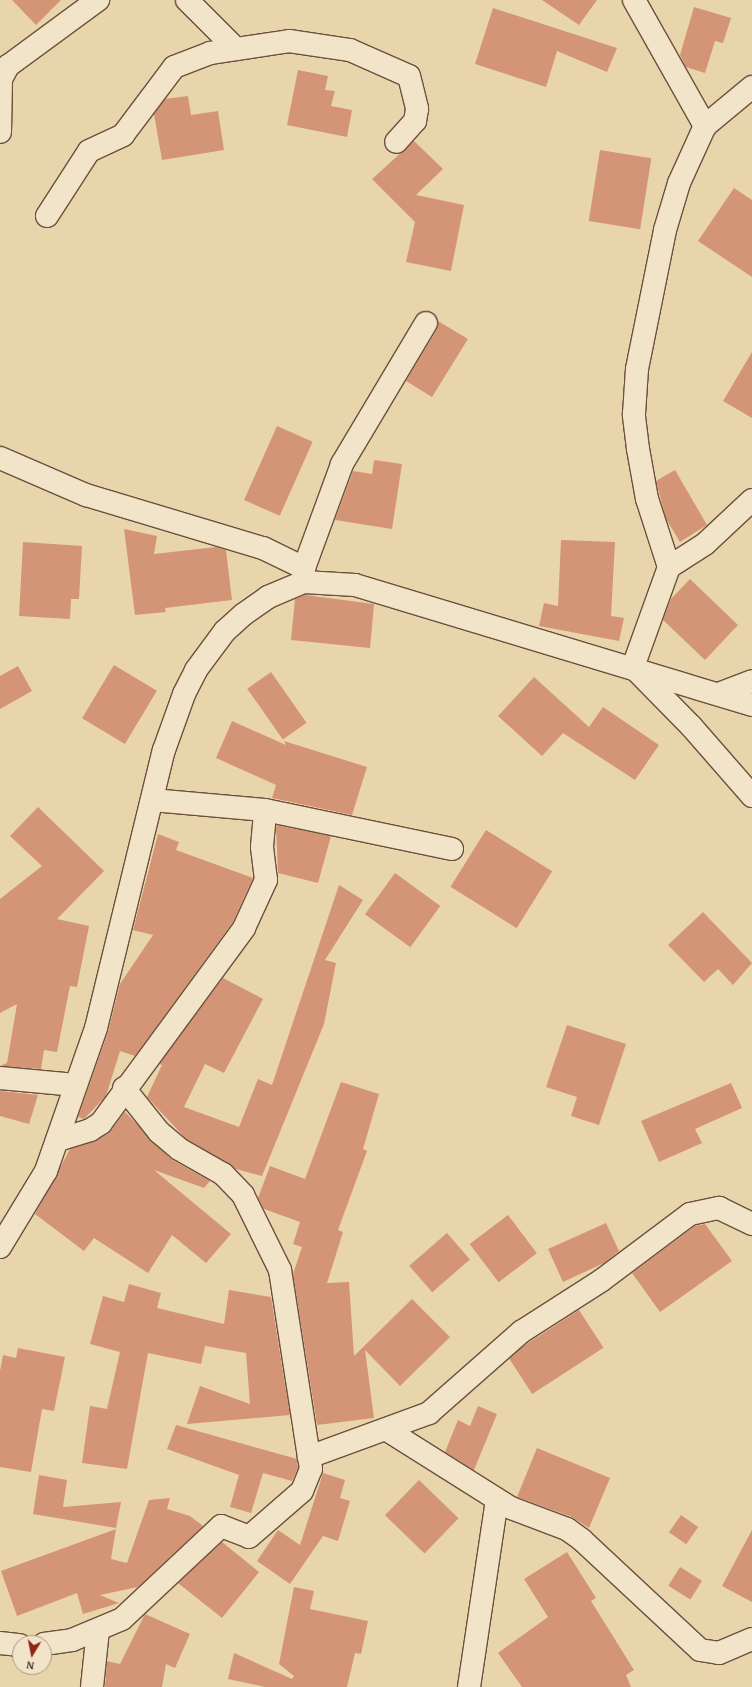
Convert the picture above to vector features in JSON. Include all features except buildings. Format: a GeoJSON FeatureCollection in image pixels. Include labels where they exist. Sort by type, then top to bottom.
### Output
{"type":"FeatureCollection","features":[{"type":"Feature","properties":{"kind":"street"},"geometry":{"type":"LineString","coordinates":[[0,132],[1,79],[8,66],[98,0]]}},
{"type":"Feature","properties":{"kind":"street"},"geometry":{"type":"LineString","coordinates":[[187,0],[236,49]]}},
{"type":"Feature","properties":{"kind":"street"},"geometry":{"type":"LineString","coordinates":[[634,0],[705,126]]}},
{"type":"Feature","properties":{"kind":"street"},"geometry":{"type":"LineString","coordinates":[[47,216],[89,151],[123,136],[174,66],[210,53],[289,41],[350,50],[409,76],[417,109],[415,121],[396,142]]}},
{"type":"Feature","properties":{"kind":"street"},"geometry":{"type":"LineString","coordinates":[[669,567],[647,499],[638,449],[635,396],[665,230],[679,183],[705,126],[752,86]]}},
{"type":"Feature","properties":{"kind":"street"},"geometry":{"type":"LineString","coordinates":[[0,1247],[46,1171],[58,1140],[96,1028],[164,750],[196,670],[225,631],[244,614],[304,575],[342,464],[426,323]]}},
{"type":"Feature","properties":{"kind":"street"},"geometry":{"type":"LineString","coordinates":[[0,458],[86,495],[263,548],[304,575],[355,585],[579,655],[633,667],[721,693],[752,705]]}},
{"type":"Feature","properties":{"kind":"street"},"geometry":{"type":"LineString","coordinates":[[633,667],[669,567],[705,544],[752,500]]}},
{"type":"Feature","properties":{"kind":"street"},"geometry":{"type":"LineString","coordinates":[[633,667],[691,726],[752,796]]}},
{"type":"Feature","properties":{"kind":"street"},"geometry":{"type":"LineString","coordinates":[[721,693],[752,681]]}},
{"type":"Feature","properties":{"kind":"street"},"geometry":{"type":"LineString","coordinates":[[721,693],[752,718]]}},
{"type":"Feature","properties":{"kind":"street"},"geometry":{"type":"LineString","coordinates":[[152,800],[265,810],[452,849]]}},
{"type":"Feature","properties":{"kind":"street"},"geometry":{"type":"LineString","coordinates":[[58,1140],[90,1130],[101,1123],[124,1088],[244,928],[258,903],[266,880],[262,847],[265,810]]}},
{"type":"Feature","properties":{"kind":"street"},"geometry":{"type":"LineString","coordinates":[[0,1078],[76,1085]]}},
{"type":"Feature","properties":{"kind":"street"},"geometry":{"type":"LineString","coordinates":[[52,1643],[72,1640],[122,1619],[221,1526],[249,1537],[302,1491],[311,1469],[280,1270],[243,1195],[223,1174],[179,1149],[159,1132],[124,1088]]}},
{"type":"Feature","properties":{"kind":"street"},"geometry":{"type":"LineString","coordinates":[[309,1458],[415,1420],[441,1404],[467,1376],[522,1332],[602,1280],[690,1214],[719,1208],[747,1213]]}},
{"type":"Feature","properties":{"kind":"street"},"geometry":{"type":"LineString","coordinates":[[387,1430],[497,1500],[530,1518],[567,1529],[582,1540],[700,1650],[719,1653],[752,1639]]}},
{"type":"Feature","properties":{"kind":"street"},"geometry":{"type":"LineString","coordinates":[[469,1687],[497,1500]]}},
{"type":"Feature","properties":{"kind":"street"},"geometry":{"type":"LineString","coordinates":[[92,1687],[98,1630]]}},
{"type":"Feature","properties":{"kind":"street"},"geometry":{"type":"LineString","coordinates":[[0,1643],[12,1644]]}}]}
